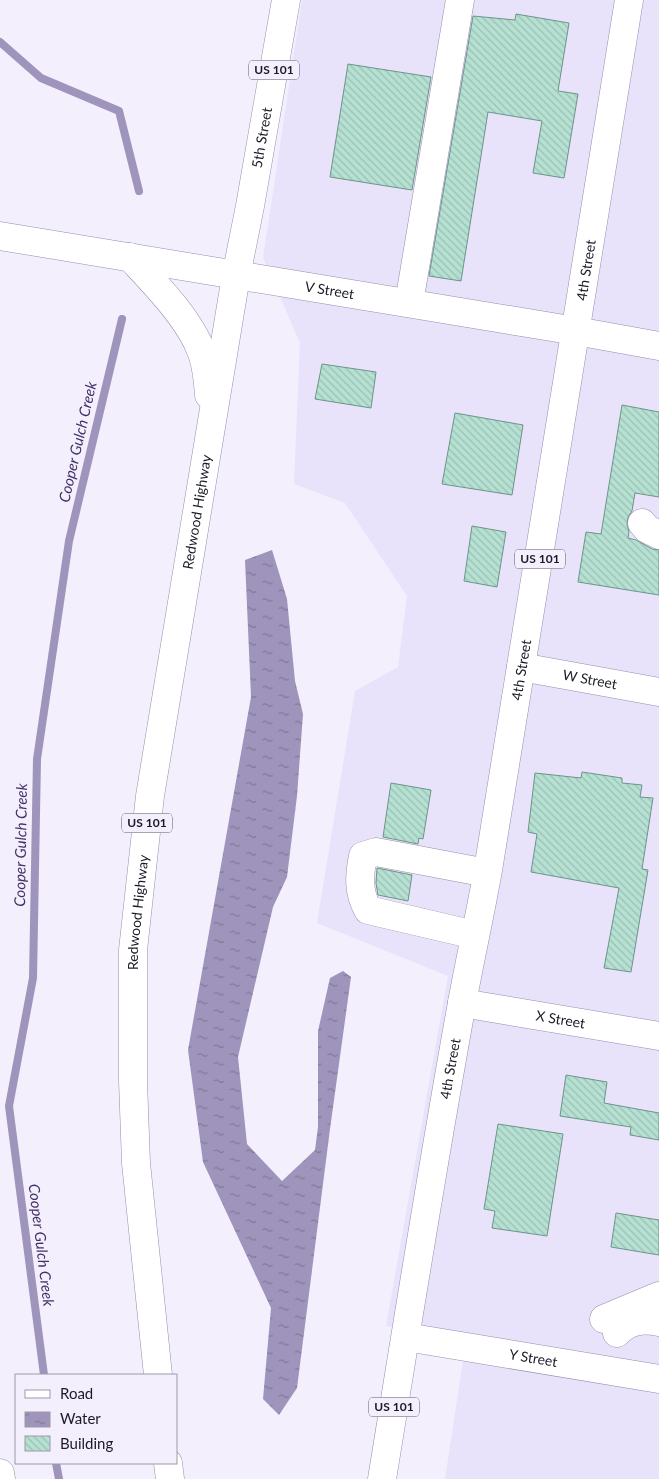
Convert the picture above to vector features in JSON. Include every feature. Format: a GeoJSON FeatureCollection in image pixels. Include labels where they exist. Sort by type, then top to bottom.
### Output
{"type":"FeatureCollection","features":[{"type":"Feature","properties":{"kind":"main road","name":"5th Street"},"geometry":{"type":"LineString","coordinates":[[236,276],[286,0]]}},
{"type":"Feature","properties":{"kind":"main road"},"geometry":{"type":"LineString","coordinates":[[408,303],[460,0]]}},
{"type":"Feature","properties":{"kind":"main road","name":"4th Street"},"geometry":{"type":"LineString","coordinates":[[406,1337],[462,1003],[487,874],[534,596],[629,0]]}},
{"type":"Feature","properties":{"kind":"main road","name":"V Street"},"geometry":{"type":"LineString","coordinates":[[0,236],[659,346]]}},
{"type":"Feature","properties":{"kind":"main road"},"geometry":{"type":"LineString","coordinates":[[130,257],[164,294],[193,334],[202,354],[208,378],[211,425]]}},
{"type":"Feature","properties":{"kind":"main road","name":"Redwood Highway"},"geometry":{"type":"LineString","coordinates":[[158,1374],[136,1163],[133,1081],[133,950],[150,796],[236,276]]}},
{"type":"Feature","properties":{"kind":"main road","name":"W Street"},"geometry":{"type":"LineString","coordinates":[[521,668],[659,692]]}},
{"type":"Feature","properties":{"kind":"main road"},"geometry":{"type":"LineString","coordinates":[[475,935],[368,910],[362,900],[359,888],[360,871],[363,856],[376,852],[487,874]]}},
{"type":"Feature","properties":{"kind":"main road","name":"X Street"},"geometry":{"type":"LineString","coordinates":[[462,1003],[659,1036]]}},
{"type":"Feature","properties":{"kind":"main road"},"geometry":{"type":"LineString","coordinates":[[659,1296],[611,1326],[622,1327],[647,1320],[659,1322]]}},
{"type":"Feature","properties":{"kind":"main road","name":"Y Street"},"geometry":{"type":"LineString","coordinates":[[406,1337],[659,1379]]}},
{"type":"Feature","properties":{"kind":"main road","name":"US 101"},"geometry":{"type":"LineString","coordinates":[[383,1478],[406,1337]]}},
{"type":"Feature","properties":{"kind":"main road"},"geometry":{"type":"LineString","coordinates":[[168,1464],[170,1479]]}},
{"type":"Feature","properties":{"kind":"main road"},"geometry":{"type":"LineString","coordinates":[[0,1473],[1,1479]]}},
{"type":"Feature","properties":{"kind":"shaded area"},"geometry":{"type":"Polygon","coordinates":[[[302,0],[659,0],[659,1371],[386,1326],[448,976],[317,923],[355,691],[398,667],[407,596],[345,503],[294,484],[300,343],[263,258],[302,0]]]}},
{"type":"Feature","properties":{"kind":"shaded area"},"geometry":{"type":"Polygon","coordinates":[[[464,1354],[659,1387],[659,1479],[445,1479],[464,1354]]]}},
{"type":"Feature","properties":{"kind":"water"},"geometry":{"type":"Polygon","coordinates":[[[272,550],[287,599],[295,681],[303,714],[297,796],[287,877],[273,907],[238,1057],[247,1144],[282,1181],[315,1150],[318,1127],[318,1031],[330,978],[343,971],[351,977],[297,1388],[279,1415],[263,1399],[271,1308],[203,1162],[188,1050],[251,697],[245,560],[272,550]]]}},
{"type":"Feature","properties":{"kind":"building"},"geometry":{"type":"Polygon","coordinates":[[[516,14],[569,23],[558,91],[578,94],[564,178],[533,173],[542,121],[488,112],[461,281],[429,276],[473,16],[515,20],[516,14]]]}},
{"type":"Feature","properties":{"kind":"building"},"geometry":{"type":"Polygon","coordinates":[[[348,64],[431,77],[412,190],[330,177],[348,64]]]}},
{"type":"Feature","properties":{"kind":"building"},"geometry":{"type":"Polygon","coordinates":[[[322,364],[376,372],[371,408],[315,399],[322,364]]]}},
{"type":"Feature","properties":{"kind":"building"},"geometry":{"type":"Polygon","coordinates":[[[622,405],[659,412],[659,497],[635,493],[627,525],[629,531],[628,538],[636,540],[652,549],[659,550],[659,595],[578,582],[586,532],[601,534],[622,405]]]}},
{"type":"Feature","properties":{"kind":"building"},"geometry":{"type":"Polygon","coordinates":[[[455,413],[523,425],[512,495],[442,484],[455,413]]]}},
{"type":"Feature","properties":{"kind":"building"},"geometry":{"type":"Polygon","coordinates":[[[472,526],[506,532],[497,587],[464,581],[472,526]]]}},
{"type":"Feature","properties":{"kind":"building"},"geometry":{"type":"Polygon","coordinates":[[[582,772],[622,778],[622,783],[642,785],[640,797],[653,798],[642,869],[648,870],[631,972],[604,968],[619,888],[531,872],[537,834],[528,832],[535,773],[581,778],[582,772]]]}},
{"type":"Feature","properties":{"kind":"building"},"geometry":{"type":"Polygon","coordinates":[[[391,783],[431,790],[423,839],[419,838],[418,844],[383,837],[391,783]]]}},
{"type":"Feature","properties":{"kind":"building"},"geometry":{"type":"Polygon","coordinates":[[[377,868],[412,875],[408,901],[378,895],[376,883],[377,868]]]}},
{"type":"Feature","properties":{"kind":"building"},"geometry":{"type":"Polygon","coordinates":[[[566,1075],[607,1082],[604,1103],[659,1113],[659,1140],[630,1135],[631,1127],[560,1116],[566,1075]]]}},
{"type":"Feature","properties":{"kind":"building"},"geometry":{"type":"Polygon","coordinates":[[[498,1124],[563,1134],[547,1236],[492,1228],[495,1211],[484,1209],[498,1124]]]}},
{"type":"Feature","properties":{"kind":"building"},"geometry":{"type":"Polygon","coordinates":[[[616,1213],[659,1220],[659,1255],[611,1247],[616,1213]]]}},
{"type":"Feature","properties":{"kind":"waterway","name":"Cooper Gulch Creek"},"geometry":{"type":"LineString","coordinates":[[0,42],[41,78],[119,111],[139,191]]}},
{"type":"Feature","properties":{"kind":"waterway","name":"Cooper Gulch Creek"},"geometry":{"type":"LineString","coordinates":[[44,1374],[9,1106],[33,978],[37,759],[69,541],[122,319]]}},
{"type":"Feature","properties":{"kind":"waterway","name":"Cooper Gulch Creek"},"geometry":{"type":"LineString","coordinates":[[56,1464],[59,1479]]}}]}
